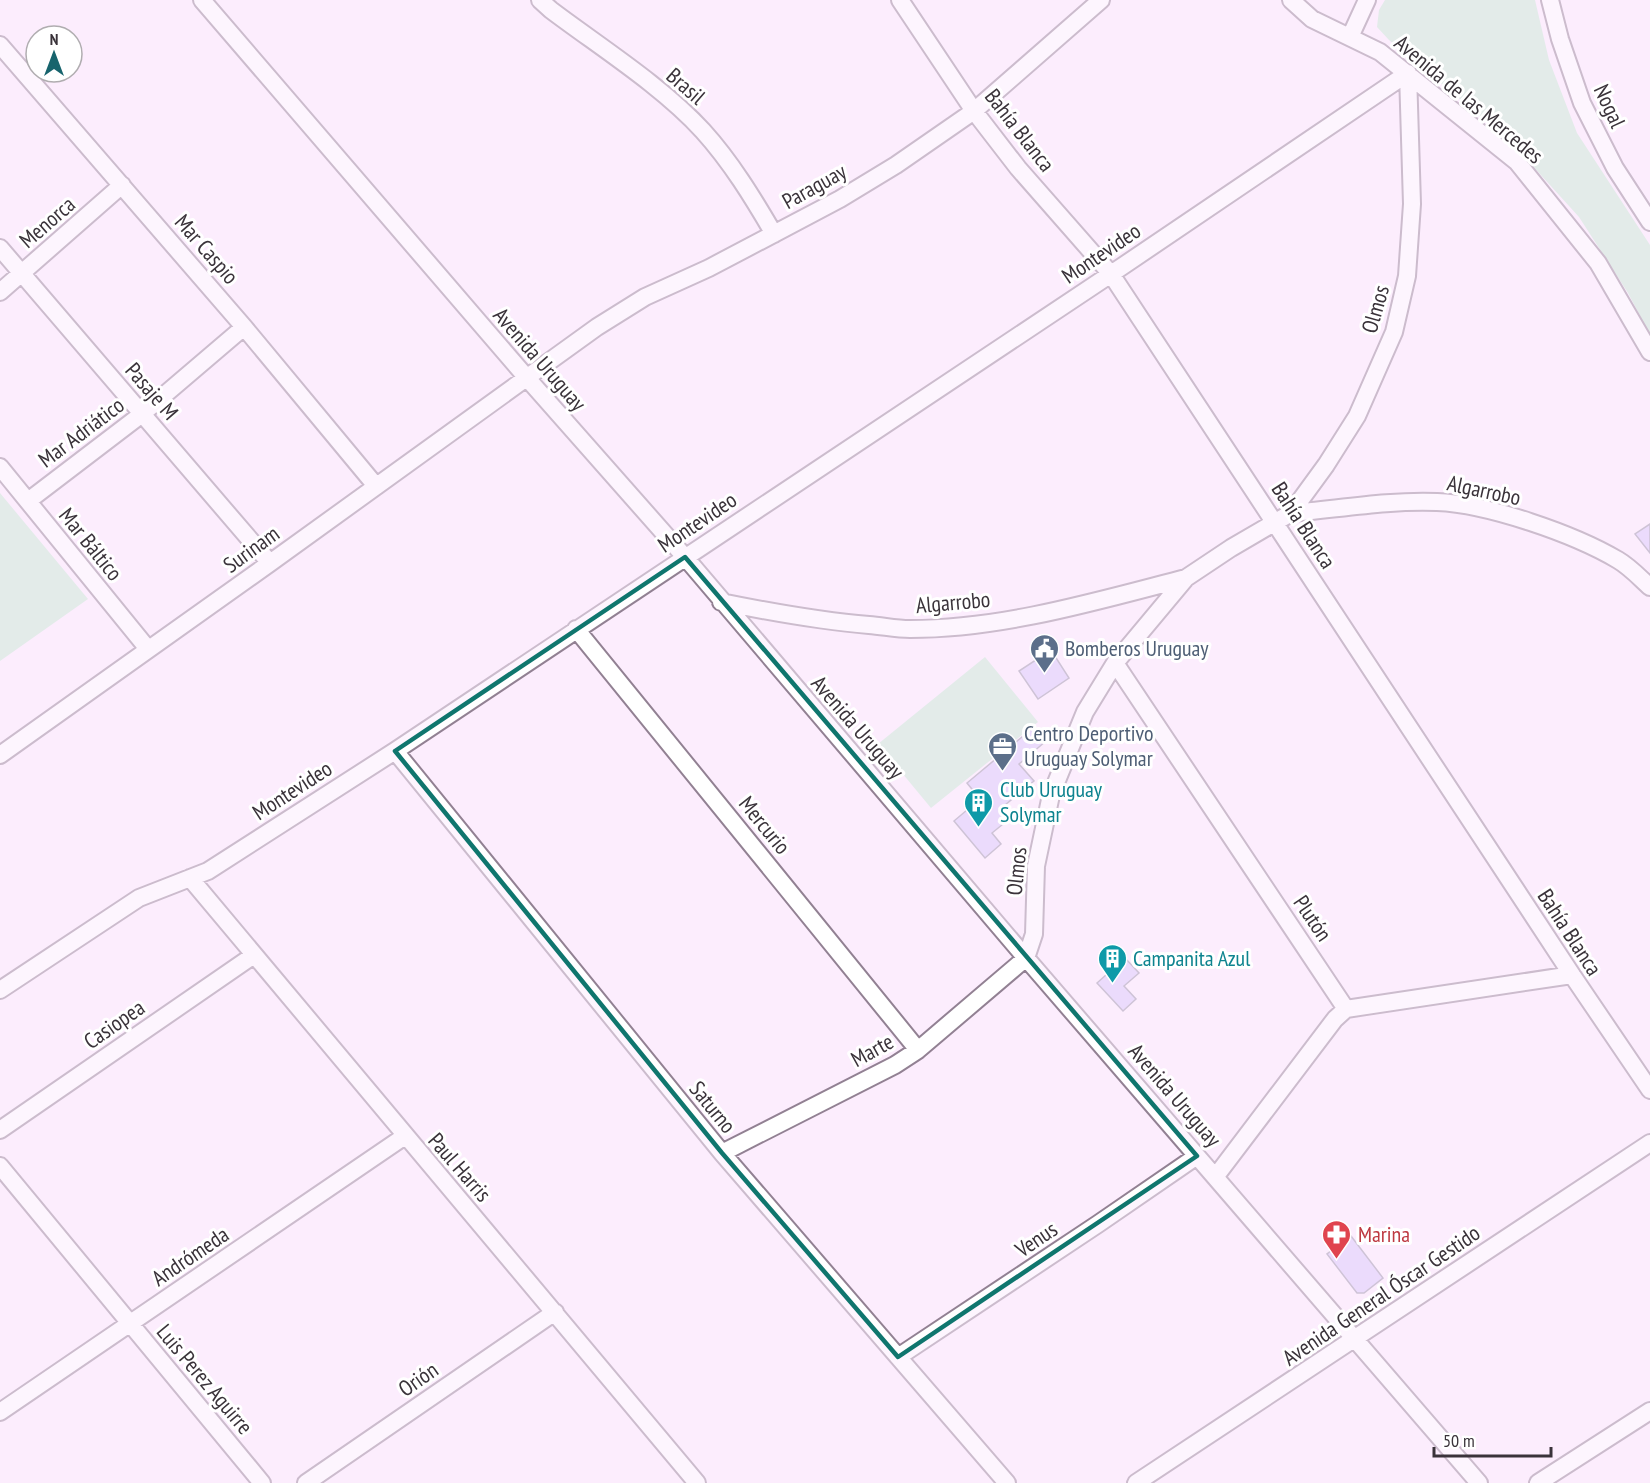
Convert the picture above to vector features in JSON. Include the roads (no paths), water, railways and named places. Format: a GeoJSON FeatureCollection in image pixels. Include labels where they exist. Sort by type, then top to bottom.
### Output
{"type":"FeatureCollection","features":[{"type":"Feature","properties":{"kind":"street","name":"Avenida Uruguay"},"geometry":{"type":"LineString","coordinates":[[202,0],[526,378],[685,557],[1026,958],[1479,1483]]}},
{"type":"Feature","properties":{"kind":"street","name":"Brasil"},"geometry":{"type":"LineString","coordinates":[[540,0],[670,99],[703,131],[749,192],[774,234]]}},
{"type":"Feature","properties":{"kind":"street","name":"Bahía Blanca"},"geometry":{"type":"LineString","coordinates":[[900,0],[975,111],[1018,168],[1111,274],[1650,1090]]}},
{"type":"Feature","properties":{"kind":"street","name":"Paraguay"},"geometry":{"type":"LineString","coordinates":[[526,378],[597,327],[645,297],[709,268],[840,200],[897,165],[975,111],[1101,0]]}},
{"type":"Feature","properties":{"kind":"street","name":"Avenida de las Mercedes"},"geometry":{"type":"LineString","coordinates":[[1291,0],[1312,19],[1380,52],[1517,162],[1598,262],[1650,352]]}},
{"type":"Feature","properties":{"kind":"street"},"geometry":{"type":"LineString","coordinates":[[1350,37],[1367,0]]}},
{"type":"Feature","properties":{"kind":"street","name":"Nogal"},"geometry":{"type":"LineString","coordinates":[[1551,0],[1560,39],[1582,103],[1615,168],[1650,222]]}},
{"type":"Feature","properties":{"kind":"street","name":"Mar Caspio"},"geometry":{"type":"LineString","coordinates":[[0,45],[244,327],[376,486]]}},
{"type":"Feature","properties":{"kind":"street","name":"Montevideo"},"geometry":{"type":"LineString","coordinates":[[0,990],[139,898],[208,871],[395,751],[1111,274],[1408,73]]}},
{"type":"Feature","properties":{"kind":"street","name":"Olmos"},"geometry":{"type":"LineString","coordinates":[[1026,958],[1034,934],[1036,866],[1051,795],[1085,712],[1115,663],[1186,578],[1231,548],[1291,513],[1326,465],[1357,416],[1394,332],[1407,276],[1412,204],[1408,73]]}},
{"type":"Feature","properties":{"kind":"street","name":"Menorca"},"geometry":{"type":"LineString","coordinates":[[0,292],[122,185]]}},
{"type":"Feature","properties":{"kind":"street","name":"Pasaje M"},"geometry":{"type":"LineString","coordinates":[[0,248],[270,563]]}},
{"type":"Feature","properties":{"kind":"street","name":"Mar Adriático"},"geometry":{"type":"LineString","coordinates":[[28,501],[142,414],[244,327]]}},
{"type":"Feature","properties":{"kind":"street","name":"Surinam"},"geometry":{"type":"LineString","coordinates":[[0,754],[526,378]]}},
{"type":"Feature","properties":{"kind":"street","name":"Mar Báltico"},"geometry":{"type":"LineString","coordinates":[[0,467],[148,650]]}},
{"type":"Feature","properties":{"kind":"street","name":"Algarrobo"},"geometry":{"type":"LineString","coordinates":[[1291,513],[1438,502],[1480,508],[1560,532],[1620,561],[1650,587]]}},
{"type":"Feature","properties":{"kind":"street","name":"Algarrobo"},"geometry":{"type":"LineString","coordinates":[[721,602],[773,613],[841,623],[909,629],[976,624],[1039,614],[1186,578]]}},
{"type":"Feature","properties":{"kind":"street","name":"Mercurio"},"geometry":{"type":"LineString","coordinates":[[576,629],[918,1050]]}},
{"type":"Feature","properties":{"kind":"street","name":"Plutón"},"geometry":{"type":"LineString","coordinates":[[1115,663],[1346,1009]]}},
{"type":"Feature","properties":{"kind":"street","name":"Saturno"},"geometry":{"type":"LineString","coordinates":[[395,751],[722,1153],[1006,1483]]}},
{"type":"Feature","properties":{"kind":"street","name":"Paul Harris"},"geometry":{"type":"LineString","coordinates":[[190,878],[697,1483]]}},
{"type":"Feature","properties":{"kind":"street","name":"Casiopea"},"geometry":{"type":"LineString","coordinates":[[0,1130],[254,955]]}},
{"type":"Feature","properties":{"kind":"street","name":"Marte"},"geometry":{"type":"LineString","coordinates":[[722,1153],[895,1065],[918,1050],[1026,958]]}},
{"type":"Feature","properties":{"kind":"street"},"geometry":{"type":"LineString","coordinates":[[1216,1176],[1335,1019],[1346,1009],[1572,975]]}},
{"type":"Feature","properties":{"kind":"street","name":"Andrómeda"},"geometry":{"type":"LineString","coordinates":[[0,1412],[405,1136]]}},
{"type":"Feature","properties":{"kind":"street","name":"Avenida General Óscar Gestido"},"geometry":{"type":"LineString","coordinates":[[1136,1483],[1650,1143]]}},
{"type":"Feature","properties":{"kind":"street","name":"Venus"},"geometry":{"type":"LineString","coordinates":[[898,1358],[1197,1156]]}},
{"type":"Feature","properties":{"kind":"street","name":"Luis Perez Aguirre"},"geometry":{"type":"LineString","coordinates":[[0,1166],[262,1483]]}},
{"type":"Feature","properties":{"kind":"street","name":"Orión"},"geometry":{"type":"LineString","coordinates":[[306,1483],[555,1312]]}},
{"type":"Feature","properties":{"kind":"street"},"geometry":{"type":"LineString","coordinates":[[1538,1483],[1650,1411]]}},
{"type":"Feature","properties":{"kind":"place","name":"Bomberos Uruguay"},"geometry":{"type":"Point","coordinates":[1044,674]}},
{"type":"Feature","properties":{"kind":"place","name":"Centro Deportivo Uruguay Solymar"},"geometry":{"type":"Point","coordinates":[1003,772]}},
{"type":"Feature","properties":{"kind":"place","name":"Club Uruguay Solymar"},"geometry":{"type":"Point","coordinates":[979,828]}},
{"type":"Feature","properties":{"kind":"place","name":"Campanita Azul"},"geometry":{"type":"Point","coordinates":[1112,984]}},
{"type":"Feature","properties":{"kind":"place","name":"Marina"},"geometry":{"type":"Point","coordinates":[1337,1260]}}]}
